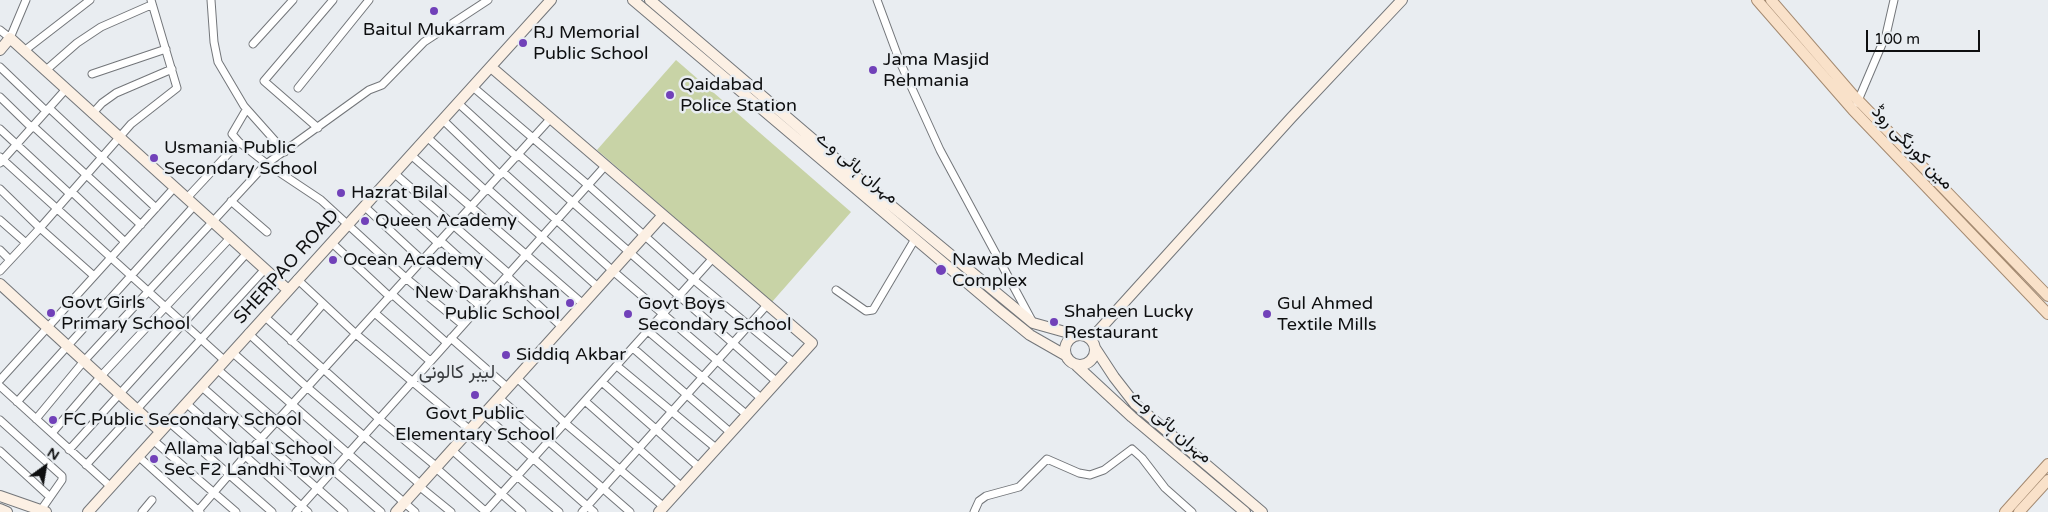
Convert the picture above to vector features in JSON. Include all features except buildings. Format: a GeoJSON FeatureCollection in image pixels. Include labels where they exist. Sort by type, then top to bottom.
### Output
{"type":"FeatureCollection","features":[{"type":"Feature","properties":{"kind":"main road","name":"مین کورنگی روڈ"},"geometry":{"type":"LineString","coordinates":[[1757,0],[1853,110],[2048,314]]}},
{"type":"Feature","properties":{"kind":"main road","name":"مین کورنگی روڈ"},"geometry":{"type":"LineString","coordinates":[[1771,0],[1858,100],[2048,296]]}},
{"type":"Feature","properties":{"kind":"main road"},"geometry":{"type":"LineString","coordinates":[[2004,512],[2048,464]]}},
{"type":"Feature","properties":{"kind":"main road"},"geometry":{"type":"LineString","coordinates":[[2019,512],[2048,480]]}},
{"type":"Feature","properties":{"kind":"street"},"geometry":{"type":"LineString","coordinates":[[0,50],[10,38],[26,0]]}},
{"type":"Feature","properties":{"kind":"street"},"geometry":{"type":"LineString","coordinates":[[24,51],[90,0]]}},
{"type":"Feature","properties":{"kind":"street"},"geometry":{"type":"LineString","coordinates":[[211,0],[214,42],[218,62],[246,110],[286,152]]}},
{"type":"Feature","properties":{"kind":"street"},"geometry":{"type":"LineString","coordinates":[[253,44],[293,0]]}},
{"type":"Feature","properties":{"kind":"street"},"geometry":{"type":"LineString","coordinates":[[318,128],[264,81],[333,0]]}},
{"type":"Feature","properties":{"kind":"street"},"geometry":{"type":"LineString","coordinates":[[298,88],[369,0]]}},
{"type":"Feature","properties":{"kind":"street"},"geometry":{"type":"LineString","coordinates":[[36,419],[84,361],[267,164],[369,90],[382,85],[424,42],[488,0]]}},
{"type":"Feature","properties":{"kind":"street","name":"SHERPAO ROAD"},"geometry":{"type":"LineString","coordinates":[[88,512],[551,0]]}},
{"type":"Feature","properties":{"kind":"street","name":"مہران ہائی وے"},"geometry":{"type":"LineString","coordinates":[[633,0],[1030,335],[1065,354]]}},
{"type":"Feature","properties":{"kind":"street"},"geometry":{"type":"LineString","coordinates":[[650,0],[864,183],[1033,323],[1076,335],[1083,335],[1093,343],[1135,404],[1262,512]]}},
{"type":"Feature","properties":{"kind":"street"},"geometry":{"type":"LineString","coordinates":[[877,0],[900,62],[940,150],[1033,323]]}},
{"type":"Feature","properties":{"kind":"street"},"geometry":{"type":"LineString","coordinates":[[1076,335],[1066,343],[1065,354],[1072,364],[1077,366],[1088,364],[1093,360],[1093,343],[1291,118],[1402,0]]}},
{"type":"Feature","properties":{"kind":"street"},"geometry":{"type":"LineString","coordinates":[[1853,110],[1886,35],[1894,0]]}},
{"type":"Feature","properties":{"kind":"street"},"geometry":{"type":"LineString","coordinates":[[0,271],[137,118],[177,88],[151,2],[101,26],[77,43],[45,71]]}},
{"type":"Feature","properties":{"kind":"street"},"geometry":{"type":"LineString","coordinates":[[0,30],[288,290]]}},
{"type":"Feature","properties":{"kind":"street"},"geometry":{"type":"LineString","coordinates":[[92,74],[166,49]]}},
{"type":"Feature","properties":{"kind":"street"},"geometry":{"type":"LineString","coordinates":[[0,67],[156,208]]}},
{"type":"Feature","properties":{"kind":"street"},"geometry":{"type":"LineString","coordinates":[[491,67],[812,343],[662,509],[517,378]]}},
{"type":"Feature","properties":{"kind":"street"},"geometry":{"type":"LineString","coordinates":[[92,114],[102,103],[116,93],[172,69]]}},
{"type":"Feature","properties":{"kind":"street"},"geometry":{"type":"LineString","coordinates":[[473,87],[588,185],[694,280],[794,363]]}},
{"type":"Feature","properties":{"kind":"street"},"geometry":{"type":"LineString","coordinates":[[66,89],[1,160],[224,360]]}},
{"type":"Feature","properties":{"kind":"street"},"geometry":{"type":"LineString","coordinates":[[0,97],[141,225]]}},
{"type":"Feature","properties":{"kind":"street"},"geometry":{"type":"LineString","coordinates":[[458,103],[679,297],[734,342],[777,382]]}},
{"type":"Feature","properties":{"kind":"street"},"geometry":{"type":"LineString","coordinates":[[246,110],[232,134],[239,142],[267,164],[321,200],[407,279],[463,325]]}},
{"type":"Feature","properties":{"kind":"street"},"geometry":{"type":"LineString","coordinates":[[138,456],[199,512],[213,493],[261,439],[376,314],[551,118]]}},
{"type":"Feature","properties":{"kind":"street"},"geometry":{"type":"LineString","coordinates":[[443,120],[502,174],[762,399]]}},
{"type":"Feature","properties":{"kind":"street"},"geometry":{"type":"LineString","coordinates":[[0,129],[125,242]]}},
{"type":"Feature","properties":{"kind":"street"},"geometry":{"type":"LineString","coordinates":[[427,137],[598,287]]}},
{"type":"Feature","properties":{"kind":"street"},"geometry":{"type":"LineString","coordinates":[[18,402],[131,275],[239,142]]}},
{"type":"Feature","properties":{"kind":"street"},"geometry":{"type":"LineString","coordinates":[[411,155],[583,304]]}},
{"type":"Feature","properties":{"kind":"street"},"geometry":{"type":"LineString","coordinates":[[296,512],[606,165]]}},
{"type":"Feature","properties":{"kind":"street"},"geometry":{"type":"LineString","coordinates":[[394,173],[455,225],[562,327]]}},
{"type":"Feature","properties":{"kind":"street"},"geometry":{"type":"LineString","coordinates":[[0,380],[174,188]]}},
{"type":"Feature","properties":{"kind":"street"},"geometry":{"type":"LineString","coordinates":[[0,189],[94,276]]}},
{"type":"Feature","properties":{"kind":"street"},"geometry":{"type":"LineString","coordinates":[[380,189],[495,290]]}},
{"type":"Feature","properties":{"kind":"street"},"geometry":{"type":"LineString","coordinates":[[231,201],[267,232]]}},
{"type":"Feature","properties":{"kind":"street"},"geometry":{"type":"LineString","coordinates":[[364,206],[424,260],[480,306]]}},
{"type":"Feature","properties":{"kind":"street"},"geometry":{"type":"LineString","coordinates":[[396,512],[663,215]]}},
{"type":"Feature","properties":{"kind":"street"},"geometry":{"type":"LineString","coordinates":[[0,220],[26,243]]}},
{"type":"Feature","properties":{"kind":"street"},"geometry":{"type":"LineString","coordinates":[[52,434],[101,376],[230,238]]}},
{"type":"Feature","properties":{"kind":"street"},"geometry":{"type":"LineString","coordinates":[[836,290],[866,311],[873,310],[915,239]]}},
{"type":"Feature","properties":{"kind":"street"},"geometry":{"type":"LineString","coordinates":[[332,242],[392,296],[508,388]]}},
{"type":"Feature","properties":{"kind":"street"},"geometry":{"type":"LineString","coordinates":[[0,250],[10,260]]}},
{"type":"Feature","properties":{"kind":"street"},"geometry":{"type":"LineString","coordinates":[[69,450],[247,253]]}},
{"type":"Feature","properties":{"kind":"street"},"geometry":{"type":"LineString","coordinates":[[264,316],[485,512],[713,258]]}},
{"type":"Feature","properties":{"kind":"street"},"geometry":{"type":"LineString","coordinates":[[86,465],[265,269]]}},
{"type":"Feature","properties":{"kind":"street"},"geometry":{"type":"LineString","coordinates":[[297,279],[357,335],[412,381],[559,512]]}},
{"type":"Feature","properties":{"kind":"street"},"geometry":{"type":"LineString","coordinates":[[0,284],[160,431]]}},
{"type":"Feature","properties":{"kind":"street"},"geometry":{"type":"LineString","coordinates":[[291,341],[324,304]]}},
{"type":"Feature","properties":{"kind":"street"},"geometry":{"type":"LineString","coordinates":[[585,509],[767,305]]}},
{"type":"Feature","properties":{"kind":"street"},"geometry":{"type":"LineString","coordinates":[[376,314],[430,361]]}},
{"type":"Feature","properties":{"kind":"street"},"geometry":{"type":"LineString","coordinates":[[648,331],[747,416]]}},
{"type":"Feature","properties":{"kind":"street"},"geometry":{"type":"LineString","coordinates":[[248,333],[308,388],[451,512]]}},
{"type":"Feature","properties":{"kind":"street"},"geometry":{"type":"LineString","coordinates":[[633,348],[731,433]]}},
{"type":"Feature","properties":{"kind":"street"},"geometry":{"type":"LineString","coordinates":[[232,352],[349,452],[415,512]]}},
{"type":"Feature","properties":{"kind":"street"},"geometry":{"type":"LineString","coordinates":[[616,366],[717,449]]}},
{"type":"Feature","properties":{"kind":"street","name":"مہران ہائی وے"},"geometry":{"type":"LineString","coordinates":[[1077,366],[1132,417],[1245,512]]}},
{"type":"Feature","properties":{"kind":"street"},"geometry":{"type":"LineString","coordinates":[[217,369],[381,512]]}},
{"type":"Feature","properties":{"kind":"street"},"geometry":{"type":"LineString","coordinates":[[602,382],[700,468]]}},
{"type":"Feature","properties":{"kind":"street"},"geometry":{"type":"LineString","coordinates":[[0,386],[110,487]]}},
{"type":"Feature","properties":{"kind":"street"},"geometry":{"type":"LineString","coordinates":[[201,386],[344,512]]}},
{"type":"Feature","properties":{"kind":"street"},"geometry":{"type":"LineString","coordinates":[[499,398],[630,512]]}},
{"type":"Feature","properties":{"kind":"street"},"geometry":{"type":"LineString","coordinates":[[585,401],[682,487]]}},
{"type":"Feature","properties":{"kind":"street"},"geometry":{"type":"LineString","coordinates":[[186,403],[308,512]]}},
{"type":"Feature","properties":{"kind":"street"},"geometry":{"type":"LineString","coordinates":[[484,415],[533,458],[585,509],[594,512]]}},
{"type":"Feature","properties":{"kind":"street"},"geometry":{"type":"LineString","coordinates":[[0,420],[62,476],[62,480],[49,496],[43,511],[0,496]]}},
{"type":"Feature","properties":{"kind":"street"},"geometry":{"type":"LineString","coordinates":[[169,422],[272,512]]}},
{"type":"Feature","properties":{"kind":"street"},"geometry":{"type":"LineString","coordinates":[[153,440],[236,512]]}},
{"type":"Feature","properties":{"kind":"street"},"geometry":{"type":"LineString","coordinates":[[974,512],[979,501],[986,496],[1019,487],[1047,459],[1079,473],[1090,475],[1104,470],[1132,449],[1142,458],[1165,488],[1192,512]]}},
{"type":"Feature","properties":{"kind":"street"},"geometry":{"type":"LineString","coordinates":[[452,450],[522,512]]}},
{"type":"Feature","properties":{"kind":"street"},"geometry":{"type":"LineString","coordinates":[[0,451],[49,496]]}},
{"type":"Feature","properties":{"kind":"street"},"geometry":{"type":"LineString","coordinates":[[142,512],[152,500]]}},
{"type":"Feature","properties":{"kind":"street"},"geometry":{"type":"LineString","coordinates":[[0,510],[7,512]]}},
{"type":"Feature","properties":{"kind":"green space"},"geometry":{"type":"Polygon","coordinates":[[[676,60],[851,212],[772,302],[597,150],[676,60]]]}},
{"type":"Feature","properties":{"kind":"place","name":"Baitul Mukarram"},"geometry":{"type":"Point","coordinates":[434,11]}},
{"type":"Feature","properties":{"kind":"place","name":"RJ Memorial Public School"},"geometry":{"type":"Point","coordinates":[523,43]}},
{"type":"Feature","properties":{"kind":"place","name":"Jama Masjid Rehmania"},"geometry":{"type":"Point","coordinates":[873,70]}},
{"type":"Feature","properties":{"kind":"place","name":"Qaidabad Police Station"},"geometry":{"type":"Point","coordinates":[670,95]}},
{"type":"Feature","properties":{"kind":"place","name":"Usmania Public Secondary School"},"geometry":{"type":"Point","coordinates":[154,158]}},
{"type":"Feature","properties":{"kind":"place","name":"Hazrat Bilal"},"geometry":{"type":"Point","coordinates":[341,193]}},
{"type":"Feature","properties":{"kind":"place","name":"Queen Academy"},"geometry":{"type":"Point","coordinates":[365,221]}},
{"type":"Feature","properties":{"kind":"place","name":"Ocean Academy"},"geometry":{"type":"Point","coordinates":[333,260]}},
{"type":"Feature","properties":{"kind":"place","name":"Nawab Medical Complex"},"geometry":{"type":"Point","coordinates":[941,270]}},
{"type":"Feature","properties":{"kind":"place","name":"New Darakhshan Public School"},"geometry":{"type":"Point","coordinates":[570,303]}},
{"type":"Feature","properties":{"kind":"place","name":"Govt Girls Primary School"},"geometry":{"type":"Point","coordinates":[51,313]}},
{"type":"Feature","properties":{"kind":"place","name":"Govt Boys Secondary School"},"geometry":{"type":"Point","coordinates":[628,314]}},
{"type":"Feature","properties":{"kind":"place","name":"Gul Ahmed Textile Mills"},"geometry":{"type":"Point","coordinates":[1267,314]}},
{"type":"Feature","properties":{"kind":"place","name":"Shaheen Lucky Restaurant"},"geometry":{"type":"Point","coordinates":[1054,322]}},
{"type":"Feature","properties":{"kind":"place","name":"Siddiq Akbar"},"geometry":{"type":"Point","coordinates":[506,355]}},
{"type":"Feature","properties":{"kind":"place","name":"Govt Public Elementary School"},"geometry":{"type":"Point","coordinates":[475,395]}},
{"type":"Feature","properties":{"kind":"place","name":"FC Public Secondary School"},"geometry":{"type":"Point","coordinates":[53,420]}},
{"type":"Feature","properties":{"kind":"place","name":"Allama Iqbal School Sec F2 Landhi Town"},"geometry":{"type":"Point","coordinates":[154,459]}},
{"type":"Feature","properties":{"kind":"district","name":"لیبر کالونی"},"geometry":{"type":"Point","coordinates":[457,373]}}]}
